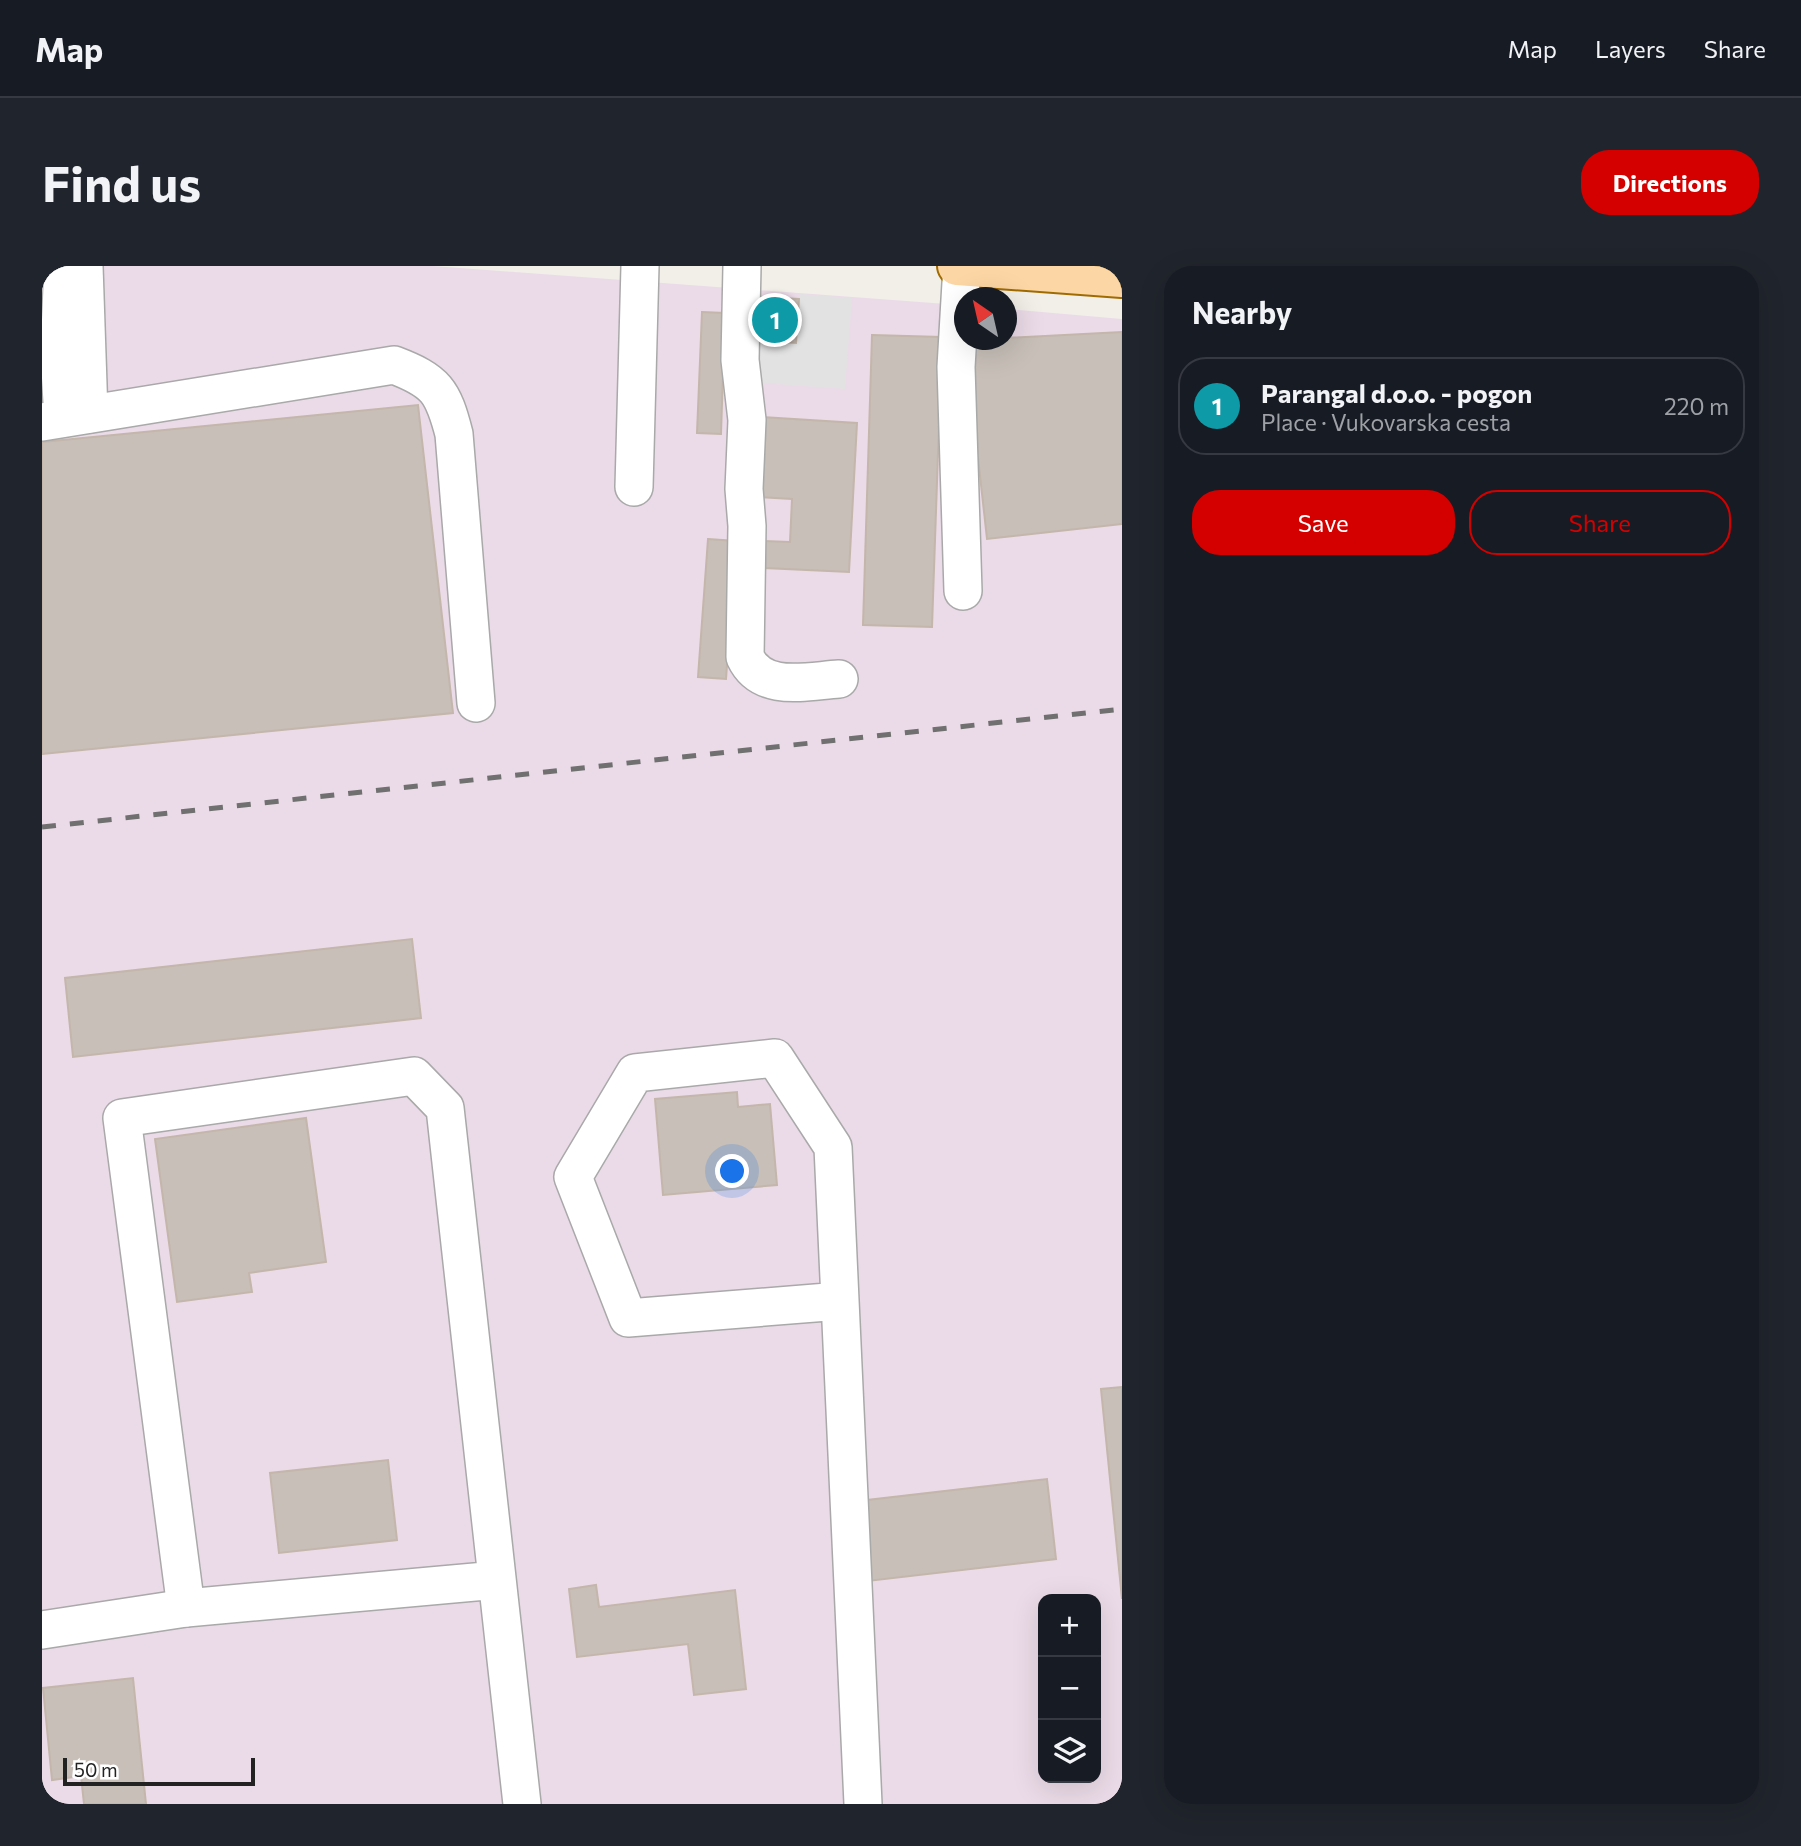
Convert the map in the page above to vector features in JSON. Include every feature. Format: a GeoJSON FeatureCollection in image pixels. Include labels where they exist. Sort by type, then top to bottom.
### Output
{"type":"FeatureCollection","features":[{"type":"Feature","properties":{"kind":"main road"},"geometry":{"type":"LineString","coordinates":[[957,266],[1122,278]]}},
{"type":"Feature","properties":{"kind":"lane"},"geometry":{"type":"LineString","coordinates":[[63,266],[59,352],[65,418]]}},
{"type":"Feature","properties":{"kind":"lane"},"geometry":{"type":"LineString","coordinates":[[65,418],[84,266]]}},
{"type":"Feature","properties":{"kind":"lane"},"geometry":{"type":"LineString","coordinates":[[634,487],[640,266]]}},
{"type":"Feature","properties":{"kind":"lane"},"geometry":{"type":"LineString","coordinates":[[742,266],[740,360],[747,420],[744,489],[747,526],[746,656],[752,671],[772,681],[839,679]]}},
{"type":"Feature","properties":{"kind":"lane"},"geometry":{"type":"LineString","coordinates":[[962,266],[956,367],[963,592]]}},
{"type":"Feature","properties":{"kind":"lane"},"geometry":{"type":"LineString","coordinates":[[65,418],[394,365],[435,385],[447,404],[454,434],[476,703]]}},
{"type":"Feature","properties":{"kind":"lane"},"geometry":{"type":"LineString","coordinates":[[840,1301],[628,1318],[573,1177],[635,1073],[775,1058],[833,1147],[863,1804]]}},
{"type":"Feature","properties":{"kind":"lane"},"geometry":{"type":"LineString","coordinates":[[186,1608],[122,1118],[414,1076],[445,1108],[522,1804]]}},
{"type":"Feature","properties":{"kind":"lane"},"geometry":{"type":"LineString","coordinates":[[42,1630],[186,1608],[497,1580]]}},
{"type":"Feature","properties":{"kind":"shaded area"},"geometry":{"type":"Polygon","coordinates":[[[42,266],[433,266],[954,305],[954,350],[1017,350],[1017,310],[1122,319],[1122,1804],[42,1804],[42,266]]]}},
{"type":"Feature","properties":{"kind":"shaded area"},"geometry":{"type":"Polygon","coordinates":[[[800,294],[852,298],[845,389],[749,382],[752,340],[796,343],[800,294]]]}},
{"type":"Feature","properties":{"kind":"building"},"geometry":{"type":"Polygon","coordinates":[[[754,297],[799,299],[796,343],[752,340],[754,297]]]}},
{"type":"Feature","properties":{"kind":"building"},"geometry":{"type":"Polygon","coordinates":[[[702,312],[725,313],[721,434],[697,433],[702,312]]]}},
{"type":"Feature","properties":{"kind":"building"},"geometry":{"type":"Polygon","coordinates":[[[1122,332],[1122,524],[987,539],[966,350],[1017,350],[1017,337],[1122,332]]]}},
{"type":"Feature","properties":{"kind":"building"},"geometry":{"type":"Polygon","coordinates":[[[872,335],[942,337],[932,627],[863,625],[872,335]]]}},
{"type":"Feature","properties":{"kind":"building"},"geometry":{"type":"Polygon","coordinates":[[[418,405],[453,713],[42,754],[42,442],[418,405]]]}},
{"type":"Feature","properties":{"kind":"building"},"geometry":{"type":"Polygon","coordinates":[[[761,417],[857,423],[849,572],[764,568],[765,541],[790,542],[792,499],[757,497],[761,417]]]}},
{"type":"Feature","properties":{"kind":"building"},"geometry":{"type":"Polygon","coordinates":[[[708,539],[736,541],[726,679],[698,677],[708,539]]]}},
{"type":"Feature","properties":{"kind":"building"},"geometry":{"type":"Polygon","coordinates":[[[412,939],[421,1018],[73,1057],[65,978],[412,939]]]}},
{"type":"Feature","properties":{"kind":"building"},"geometry":{"type":"Polygon","coordinates":[[[737,1092],[738,1107],[770,1104],[777,1185],[663,1195],[655,1099],[737,1092]]]}},
{"type":"Feature","properties":{"kind":"building"},"geometry":{"type":"Polygon","coordinates":[[[306,1118],[326,1262],[249,1273],[252,1292],[177,1302],[155,1139],[306,1118]]]}},
{"type":"Feature","properties":{"kind":"building"},"geometry":{"type":"Polygon","coordinates":[[[1122,1387],[1122,1599],[1101,1389],[1122,1387]]]}},
{"type":"Feature","properties":{"kind":"building"},"geometry":{"type":"Polygon","coordinates":[[[388,1460],[397,1540],[279,1553],[270,1473],[388,1460]]]}},
{"type":"Feature","properties":{"kind":"building"},"geometry":{"type":"Polygon","coordinates":[[[1047,1479],[1056,1559],[868,1581],[859,1501],[1047,1479]]]}},
{"type":"Feature","properties":{"kind":"building"},"geometry":{"type":"Polygon","coordinates":[[[596,1585],[599,1607],[735,1590],[746,1689],[694,1695],[688,1644],[577,1657],[569,1589],[596,1585]]]}},
{"type":"Feature","properties":{"kind":"building"},"geometry":{"type":"Polygon","coordinates":[[[133,1678],[146,1804],[84,1804],[81,1776],[52,1780],[43,1688],[133,1678]]]}},
{"type":"Feature","properties":{"kind":"railway"},"geometry":{"type":"LineString","coordinates":[[42,827],[1122,709]]}},
{"type":"Feature","properties":{"kind":"place","name":"Parangal d.o.o. - pogon"},"geometry":{"type":"Point","coordinates":[775,320]}}]}
